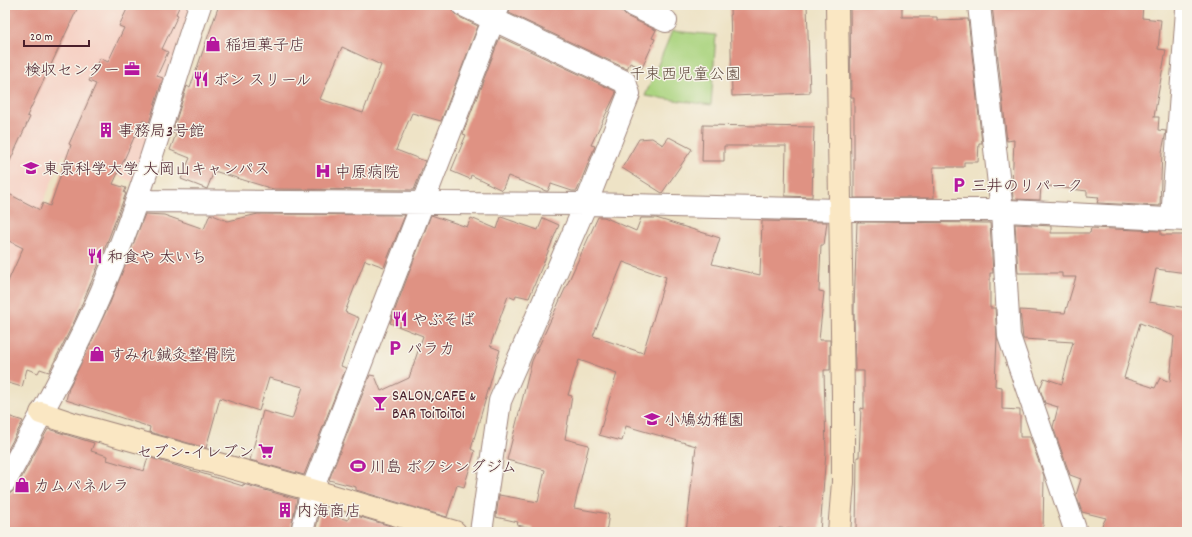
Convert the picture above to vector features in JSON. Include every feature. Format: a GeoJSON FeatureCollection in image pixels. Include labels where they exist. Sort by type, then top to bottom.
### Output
{"type":"FeatureCollection","features":[{"type":"Feature","properties":{"kind":"street"},"geometry":{"type":"LineString","coordinates":[[5,482],[89,321],[138,201],[200,5]]}},
{"type":"Feature","properties":{"kind":"street"},"geometry":{"type":"LineString","coordinates":[[463,5],[496,12],[625,82],[629,94],[586,204],[500,401],[481,532]]}},
{"type":"Feature","properties":{"kind":"street"},"geometry":{"type":"LineString","coordinates":[[632,5],[666,21]]}},
{"type":"Feature","properties":{"kind":"street"},"geometry":{"type":"LineString","coordinates":[[838,5],[843,466],[838,532]]}},
{"type":"Feature","properties":{"kind":"street"},"geometry":{"type":"LineString","coordinates":[[979,5],[1002,211],[1009,336],[1076,532]]}},
{"type":"Feature","properties":{"kind":"street"},"geometry":{"type":"LineString","coordinates":[[138,201],[586,204],[840,210],[1002,211],[1179,220],[1187,10]]}},
{"type":"Feature","properties":{"kind":"street"},"geometry":{"type":"LineString","coordinates":[[302,532],[312,490],[496,12]]}},
{"type":"Feature","properties":{"kind":"street"},"geometry":{"type":"LineString","coordinates":[[41,413],[71,423],[312,490],[455,532]]}},
{"type":"Feature","properties":{"kind":"shaded area","name":"東京科学大学 大岡山キャンパス"},"geometry":{"type":"Polygon","coordinates":[[[5,5],[192,5],[134,182],[63,155],[13,274],[5,313],[5,5]]]}},
{"type":"Feature","properties":{"kind":"green space","name":"千束西児童公園"},"geometry":{"type":"Polygon","coordinates":[[[672,31],[716,35],[711,105],[645,96],[672,31]]]}},
{"type":"Feature","properties":{"kind":"building"},"geometry":{"type":"Polygon","coordinates":[[[5,5],[79,5],[27,116],[30,117],[5,172],[5,5]]]}},
{"type":"Feature","properties":{"kind":"building"},"geometry":{"type":"Polygon","coordinates":[[[129,5],[180,5],[176,14],[178,15],[162,49],[168,52],[157,76],[163,78],[149,123],[142,120],[113,184],[126,188],[124,193],[126,193],[98,266],[75,320],[49,372],[40,369],[38,373],[27,369],[22,387],[5,382],[5,288],[23,248],[5,239],[5,192],[40,210],[43,203],[50,206],[71,145],[69,144],[96,84],[89,81],[100,58],[108,62],[124,28],[119,26],[129,5]]]}},
{"type":"Feature","properties":{"kind":"building"},"geometry":{"type":"Polygon","coordinates":[[[219,5],[451,5],[453,12],[457,16],[478,26],[441,121],[412,113],[396,150],[425,161],[414,190],[273,189],[214,171],[207,189],[181,179],[190,158],[170,150],[176,134],[172,133],[187,86],[190,88],[219,5]],[[342,47],[320,99],[363,113],[381,65],[342,47]]]}},
{"type":"Feature","properties":{"kind":"building"},"geometry":{"type":"Polygon","coordinates":[[[511,5],[620,5],[622,12],[626,16],[656,30],[652,38],[655,39],[642,68],[630,63],[627,69],[509,13],[511,5]]]}},
{"type":"Feature","properties":{"kind":"building"},"geometry":{"type":"Polygon","coordinates":[[[730,5],[807,5],[810,93],[732,96],[730,5]]]}},
{"type":"Feature","properties":{"kind":"building"},"geometry":{"type":"Polygon","coordinates":[[[850,5],[902,5],[902,17],[937,17],[937,20],[968,19],[982,143],[979,143],[978,162],[964,162],[964,167],[933,167],[934,198],[854,198],[854,97],[851,97],[850,5]]]}},
{"type":"Feature","properties":{"kind":"building"},"geometry":{"type":"Polygon","coordinates":[[[992,5],[1143,5],[1142,18],[1161,20],[1158,49],[1166,50],[1154,117],[1159,117],[1158,130],[1166,131],[1162,152],[1160,206],[1097,203],[1099,197],[1087,196],[1087,191],[1041,185],[1040,200],[1013,199],[1012,185],[1014,140],[1007,141],[992,5]]]}},
{"type":"Feature","properties":{"kind":"building"},"geometry":{"type":"Polygon","coordinates":[[[500,37],[615,91],[616,93],[591,145],[595,146],[577,191],[572,191],[551,184],[548,191],[546,191],[508,176],[502,190],[471,175],[470,179],[451,171],[466,135],[463,134],[465,128],[500,37]]]}},
{"type":"Feature","properties":{"kind":"building"},"geometry":{"type":"Polygon","coordinates":[[[703,125],[814,127],[812,197],[785,196],[786,146],[724,146],[724,161],[702,161],[703,125]]]}},
{"type":"Feature","properties":{"kind":"building"},"geometry":{"type":"Polygon","coordinates":[[[669,137],[692,149],[662,193],[622,168],[639,139],[652,138],[663,145],[669,137]]]}},
{"type":"Feature","properties":{"kind":"building"},"geometry":{"type":"Polygon","coordinates":[[[145,214],[164,215],[204,229],[210,214],[228,221],[258,214],[405,215],[384,267],[365,260],[345,312],[359,318],[341,366],[346,368],[304,475],[250,460],[263,411],[292,419],[303,387],[269,378],[259,411],[220,398],[206,448],[149,432],[150,427],[66,400],[69,388],[110,303],[145,214]]]}},
{"type":"Feature","properties":{"kind":"building"},"geometry":{"type":"Polygon","coordinates":[[[431,215],[467,227],[471,218],[497,229],[501,217],[538,230],[543,218],[559,225],[529,298],[516,295],[515,299],[508,296],[490,346],[500,350],[471,449],[475,451],[464,487],[457,485],[447,517],[356,490],[356,487],[329,480],[370,375],[375,376],[381,391],[409,378],[423,336],[390,323],[431,215]]]}},
{"type":"Feature","properties":{"kind":"building"},"geometry":{"type":"Polygon","coordinates":[[[598,217],[604,217],[636,231],[641,218],[656,218],[720,238],[712,264],[760,275],[762,221],[827,222],[824,245],[821,245],[819,291],[824,292],[819,340],[830,340],[830,370],[824,370],[826,452],[820,532],[779,528],[778,532],[686,532],[696,446],[626,426],[622,441],[599,435],[617,373],[579,360],[568,395],[572,396],[565,439],[589,445],[574,508],[609,514],[606,532],[533,532],[533,528],[517,525],[518,522],[496,517],[499,495],[538,502],[545,470],[507,460],[532,361],[598,217]],[[623,262],[593,336],[643,353],[666,277],[623,262]]]}},
{"type":"Feature","properties":{"kind":"building"},"geometry":{"type":"Polygon","coordinates":[[[857,222],[990,223],[993,273],[990,273],[990,308],[995,308],[997,337],[995,386],[1002,387],[1002,409],[1020,410],[1020,437],[1030,437],[1044,476],[1043,532],[856,532],[857,457],[859,457],[861,408],[864,409],[864,371],[855,371],[854,309],[857,222]]]}},
{"type":"Feature","properties":{"kind":"building"},"geometry":{"type":"Polygon","coordinates":[[[1015,224],[1051,226],[1051,233],[1090,233],[1091,228],[1161,231],[1161,235],[1187,235],[1187,273],[1156,269],[1149,302],[1187,308],[1187,532],[1104,532],[1105,530],[1100,529],[1106,518],[1082,512],[1076,495],[1081,479],[1070,475],[1053,427],[1058,407],[1045,403],[1040,389],[1044,378],[1062,384],[1073,342],[1023,339],[1020,310],[1065,313],[1076,277],[1062,277],[1062,273],[1018,273],[1015,224]],[[1140,323],[1124,378],[1155,388],[1160,378],[1170,382],[1174,336],[1140,323]]]}},
{"type":"Feature","properties":{"kind":"building"},"geometry":{"type":"Polygon","coordinates":[[[5,415],[23,421],[5,455],[5,415]]]}},
{"type":"Feature","properties":{"kind":"building"},"geometry":{"type":"Polygon","coordinates":[[[48,429],[94,443],[91,451],[108,456],[107,460],[144,471],[148,457],[243,486],[243,484],[297,499],[290,532],[5,532],[5,494],[11,493],[16,488],[48,429]]]}},
{"type":"Feature","properties":{"kind":"building"},"geometry":{"type":"Polygon","coordinates":[[[320,512],[348,520],[350,514],[411,532],[315,532],[320,512]]]}},
{"type":"Feature","properties":{"kind":"place","name":"稲垣菓子店"},"geometry":{"type":"Point","coordinates":[213,44]}},
{"type":"Feature","properties":{"kind":"place","name":"検収センター"},"geometry":{"type":"Point","coordinates":[132,69]}},
{"type":"Feature","properties":{"kind":"place","name":"ボン スリール"},"geometry":{"type":"Point","coordinates":[201,79]}},
{"type":"Feature","properties":{"kind":"place","name":"事務局3号館"},"geometry":{"type":"Point","coordinates":[106,130]}},
{"type":"Feature","properties":{"kind":"place","name":"東京科学大学 大岡山キャンパス"},"geometry":{"type":"Point","coordinates":[31,168]}},
{"type":"Feature","properties":{"kind":"place","name":"中原病院"},"geometry":{"type":"Point","coordinates":[323,171]}},
{"type":"Feature","properties":{"kind":"place","name":"三井のリパーク"},"geometry":{"type":"Point","coordinates":[959,185]}},
{"type":"Feature","properties":{"kind":"place","name":"和食や 太いち"},"geometry":{"type":"Point","coordinates":[95,256]}},
{"type":"Feature","properties":{"kind":"place","name":"やぶそば"},"geometry":{"type":"Point","coordinates":[400,319]}},
{"type":"Feature","properties":{"kind":"place","name":"パラカ"},"geometry":{"type":"Point","coordinates":[395,348]}},
{"type":"Feature","properties":{"kind":"place","name":"すみれ鍼灸整骨院"},"geometry":{"type":"Point","coordinates":[97,354]}},
{"type":"Feature","properties":{"kind":"place","name":"SALON,CAFE & BAR ToiToiToi"},"geometry":{"type":"Point","coordinates":[380,403]}},
{"type":"Feature","properties":{"kind":"place","name":"小鳩幼稚園"},"geometry":{"type":"Point","coordinates":[652,419]}},
{"type":"Feature","properties":{"kind":"place","name":"セブン-イレブン"},"geometry":{"type":"Point","coordinates":[266,451]}},
{"type":"Feature","properties":{"kind":"place","name":"川島 ボクシングジム"},"geometry":{"type":"Point","coordinates":[358,466]}},
{"type":"Feature","properties":{"kind":"place","name":"カムパネルラ"},"geometry":{"type":"Point","coordinates":[22,485]}},
{"type":"Feature","properties":{"kind":"place","name":"内海商店"},"geometry":{"type":"Point","coordinates":[285,510]}}]}
